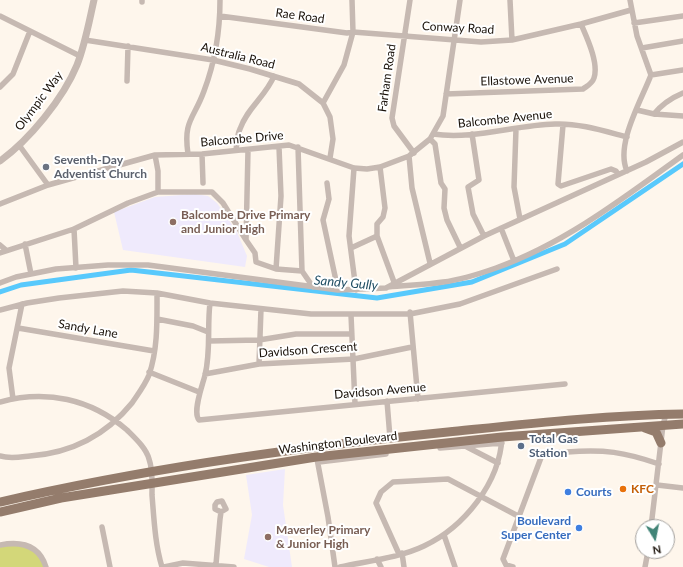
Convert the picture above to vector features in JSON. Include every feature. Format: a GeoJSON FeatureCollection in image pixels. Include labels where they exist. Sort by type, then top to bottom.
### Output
{"type":"FeatureCollection","features":[{"type":"Feature","properties":{"kind":"highway","name":"Washington Boulevard"},"geometry":{"type":"LineString","coordinates":[[0,502],[151,471],[390,438],[502,426],[683,414]]}},
{"type":"Feature","properties":{"kind":"highway","name":"Washington Boulevard"},"geometry":{"type":"LineString","coordinates":[[0,512],[61,498],[152,482],[317,459],[636,427],[683,425]]}},
{"type":"Feature","properties":{"kind":"highway"},"geometry":{"type":"LineString","coordinates":[[661,443],[668,429],[683,425]]}},
{"type":"Feature","properties":{"kind":"highway"},"geometry":{"type":"LineString","coordinates":[[636,427],[653,430],[659,436],[661,443]]}},
{"type":"Feature","properties":{"kind":"street","name":"Olympic Way"},"geometry":{"type":"LineString","coordinates":[[0,161],[19,145],[67,85],[80,56],[94,0]]}},
{"type":"Feature","properties":{"kind":"street"},"geometry":{"type":"LineString","coordinates":[[188,154],[186,138],[187,127],[204,91],[213,60],[220,16],[220,0]]}},
{"type":"Feature","properties":{"kind":"street"},"geometry":{"type":"LineString","coordinates":[[323,103],[344,65],[353,32],[352,0]]}},
{"type":"Feature","properties":{"kind":"street","name":"Farham Road"},"geometry":{"type":"LineString","coordinates":[[410,0],[392,118],[394,126],[412,155]]}},
{"type":"Feature","properties":{"kind":"street","name":"Balcombe Drive"},"geometry":{"type":"LineString","coordinates":[[0,204],[48,186],[155,155],[202,154],[289,145],[330,158],[354,168],[380,167],[412,155],[432,137],[443,116],[460,0]]}},
{"type":"Feature","properties":{"kind":"street"},"geometry":{"type":"LineString","coordinates":[[510,0],[512,40]]}},
{"type":"Feature","properties":{"kind":"street"},"geometry":{"type":"LineString","coordinates":[[627,171],[623,162],[624,144],[651,75],[634,23],[630,0]]}},
{"type":"Feature","properties":{"kind":"street","name":"Conway Road"},"geometry":{"type":"LineString","coordinates":[[353,32],[481,42],[512,40],[581,24],[631,10]]}},
{"type":"Feature","properties":{"kind":"street"},"geometry":{"type":"LineString","coordinates":[[0,16],[80,56]]}},
{"type":"Feature","properties":{"kind":"street","name":"Rae Road"},"geometry":{"type":"LineString","coordinates":[[220,16],[347,33],[353,32]]}},
{"type":"Feature","properties":{"kind":"street"},"geometry":{"type":"LineString","coordinates":[[634,23],[683,16]]}},
{"type":"Feature","properties":{"kind":"street","name":"Ellastowe Avenue"},"geometry":{"type":"LineString","coordinates":[[446,94],[583,89],[591,84],[594,78],[595,69],[591,47],[581,24]]}},
{"type":"Feature","properties":{"kind":"street"},"geometry":{"type":"LineString","coordinates":[[0,86],[13,74],[30,31]]}},
{"type":"Feature","properties":{"kind":"street","name":"Australia Road"},"geometry":{"type":"LineString","coordinates":[[85,40],[213,60],[299,84],[323,103],[330,117],[333,139],[330,158]]}},
{"type":"Feature","properties":{"kind":"street"},"geometry":{"type":"LineString","coordinates":[[642,48],[683,40]]}},
{"type":"Feature","properties":{"kind":"street"},"geometry":{"type":"LineString","coordinates":[[127,82],[128,46]]}},
{"type":"Feature","properties":{"kind":"street"},"geometry":{"type":"LineString","coordinates":[[651,75],[683,70]]}},
{"type":"Feature","properties":{"kind":"street"},"geometry":{"type":"LineString","coordinates":[[236,150],[240,128],[246,115],[270,86],[274,76]]}},
{"type":"Feature","properties":{"kind":"street"},"geometry":{"type":"LineString","coordinates":[[654,114],[661,105],[673,97],[683,93]]}},
{"type":"Feature","properties":{"kind":"street"},"geometry":{"type":"LineString","coordinates":[[637,110],[654,114],[683,116]]}},
{"type":"Feature","properties":{"kind":"street","name":"Balcombe Avenue"},"geometry":{"type":"LineString","coordinates":[[432,137],[472,134],[555,124],[586,127],[627,137]]}},
{"type":"Feature","properties":{"kind":"street"},"geometry":{"type":"LineString","coordinates":[[563,125],[558,184],[561,186],[611,169],[616,171],[618,174]]}},
{"type":"Feature","properties":{"kind":"street"},"geometry":{"type":"LineString","coordinates":[[516,129],[514,187],[520,219]]}},
{"type":"Feature","properties":{"kind":"street"},"geometry":{"type":"LineString","coordinates":[[472,134],[479,180],[468,188],[473,214],[484,236]]}},
{"type":"Feature","properties":{"kind":"street"},"geometry":{"type":"LineString","coordinates":[[432,137],[435,144],[441,183],[445,189],[444,208],[447,220],[460,247]]}},
{"type":"Feature","properties":{"kind":"street"},"geometry":{"type":"LineString","coordinates":[[386,288],[394,282],[460,247],[627,171],[683,142]]}},
{"type":"Feature","properties":{"kind":"street"},"geometry":{"type":"LineString","coordinates":[[19,145],[48,186]]}},
{"type":"Feature","properties":{"kind":"street"},"geometry":{"type":"LineString","coordinates":[[276,269],[281,196],[279,147]]}},
{"type":"Feature","properties":{"kind":"street"},"geometry":{"type":"LineString","coordinates":[[298,147],[302,271],[313,287]]}},
{"type":"Feature","properties":{"kind":"street"},"geometry":{"type":"LineString","coordinates":[[246,240],[248,150]]}},
{"type":"Feature","properties":{"kind":"street"},"geometry":{"type":"LineString","coordinates":[[202,154],[204,182]]}},
{"type":"Feature","properties":{"kind":"street"},"geometry":{"type":"LineString","coordinates":[[155,155],[158,170],[158,192]]}},
{"type":"Feature","properties":{"kind":"street"},"geometry":{"type":"LineString","coordinates":[[412,155],[412,188],[430,263]]}},
{"type":"Feature","properties":{"kind":"street"},"geometry":{"type":"LineString","coordinates":[[0,283],[31,274],[76,268],[148,265],[338,290],[386,288],[444,282],[494,269],[552,243],[596,216],[683,156]]}},
{"type":"Feature","properties":{"kind":"street"},"geometry":{"type":"LineString","coordinates":[[380,167],[385,208],[383,217],[377,224],[376,236],[394,282]]}},
{"type":"Feature","properties":{"kind":"street"},"geometry":{"type":"LineString","coordinates":[[354,168],[350,206],[349,236],[356,290]]}},
{"type":"Feature","properties":{"kind":"street"},"geometry":{"type":"LineString","coordinates":[[327,183],[329,199],[323,220],[338,290]]}},
{"type":"Feature","properties":{"kind":"street"},"geometry":{"type":"LineString","coordinates":[[0,253],[74,229],[128,203],[158,192],[212,192],[223,203],[255,253],[256,262],[276,269],[302,271]]}},
{"type":"Feature","properties":{"kind":"street"},"geometry":{"type":"LineString","coordinates":[[501,228],[514,261]]}},
{"type":"Feature","properties":{"kind":"street"},"geometry":{"type":"LineString","coordinates":[[74,229],[76,268]]}},
{"type":"Feature","properties":{"kind":"street"},"geometry":{"type":"LineString","coordinates":[[351,248],[376,236]]}},
{"type":"Feature","properties":{"kind":"street"},"geometry":{"type":"LineString","coordinates":[[25,244],[31,274]]}},
{"type":"Feature","properties":{"kind":"street"},"geometry":{"type":"LineString","coordinates":[[0,245],[6,250]]}},
{"type":"Feature","properties":{"kind":"street"},"geometry":{"type":"LineString","coordinates":[[0,310],[22,304],[114,291],[156,293],[210,303],[311,314],[351,315],[410,313],[460,304],[557,269]]}},
{"type":"Feature","properties":{"kind":"street"},"geometry":{"type":"LineString","coordinates":[[0,456],[7,458],[44,455],[73,448],[96,436],[116,421],[141,390],[149,372],[154,352],[157,319],[156,293]]}},
{"type":"Feature","properties":{"kind":"street"},"geometry":{"type":"LineString","coordinates":[[149,372],[199,392],[205,374],[209,341],[208,332],[210,303]]}},
{"type":"Feature","properties":{"kind":"street"},"geometry":{"type":"LineString","coordinates":[[14,399],[9,368],[22,304]]}},
{"type":"Feature","properties":{"kind":"street"},"geometry":{"type":"LineString","coordinates":[[259,364],[259,340],[262,309]]}},
{"type":"Feature","properties":{"kind":"street"},"geometry":{"type":"LineString","coordinates":[[410,313],[418,399]]}},
{"type":"Feature","properties":{"kind":"street"},"geometry":{"type":"LineString","coordinates":[[351,315],[355,404]]}},
{"type":"Feature","properties":{"kind":"street"},"geometry":{"type":"LineString","coordinates":[[157,319],[193,326],[208,332]]}},
{"type":"Feature","properties":{"kind":"street","name":"Sandy Lane"},"geometry":{"type":"LineString","coordinates":[[18,328],[154,352]]}},
{"type":"Feature","properties":{"kind":"street"},"geometry":{"type":"LineString","coordinates":[[209,341],[259,340],[296,334],[351,334]]}},
{"type":"Feature","properties":{"kind":"street","name":"Davidson Crescent"},"geometry":{"type":"LineString","coordinates":[[205,374],[259,364],[354,359],[412,347]]}},
{"type":"Feature","properties":{"kind":"street","name":"Davidson Avenue"},"geometry":{"type":"LineString","coordinates":[[199,392],[198,419],[565,384]]}},
{"type":"Feature","properties":{"kind":"street"},"geometry":{"type":"LineString","coordinates":[[0,402],[46,395],[84,403],[116,421],[137,439],[149,458],[158,552],[163,567],[183,563],[216,564],[234,567]]}},
{"type":"Feature","properties":{"kind":"street"},"geometry":{"type":"LineString","coordinates":[[387,402],[390,438]]}},
{"type":"Feature","properties":{"kind":"street"},"geometry":{"type":"LineString","coordinates":[[652,519],[663,425],[666,414]]}},
{"type":"Feature","properties":{"kind":"street"},"geometry":{"type":"LineString","coordinates":[[335,567],[317,459],[465,446],[502,440],[498,463],[481,496],[450,531],[423,547],[401,554],[340,567]]}},
{"type":"Feature","properties":{"kind":"street"},"geometry":{"type":"LineString","coordinates":[[465,446],[498,463]]}},
{"type":"Feature","properties":{"kind":"street"},"geometry":{"type":"LineString","coordinates":[[513,567],[506,565],[503,559],[540,457],[545,454],[597,450],[614,451],[659,464]]}},
{"type":"Feature","properties":{"kind":"street"},"geometry":{"type":"LineString","coordinates":[[404,567],[401,554],[376,503],[378,496],[386,486],[393,482],[402,480],[448,479],[518,516]]}},
{"type":"Feature","properties":{"kind":"street"},"geometry":{"type":"LineString","coordinates":[[657,485],[683,488]]}},
{"type":"Feature","properties":{"kind":"street"},"geometry":{"type":"LineString","coordinates":[[216,564],[221,512]]}},
{"type":"Feature","properties":{"kind":"street"},"geometry":{"type":"LineString","coordinates":[[102,527],[110,567]]}},
{"type":"Feature","properties":{"kind":"street"},"geometry":{"type":"LineString","coordinates":[[444,535],[455,567]]}},
{"type":"Feature","properties":{"kind":"street"},"geometry":{"type":"LineString","coordinates":[[0,545],[14,542],[30,545],[38,553],[46,567]]}},
{"type":"Feature","properties":{"kind":"street"},"geometry":{"type":"LineString","coordinates":[[377,559],[381,567]]}},
{"type":"Feature","properties":{"kind":"shaded area","name":"Balcombe Drive Primary and Junior High"},"geometry":{"type":"Polygon","coordinates":[[[195,194],[208,196],[217,203],[237,232],[247,256],[245,267],[123,250],[114,212],[155,197],[195,194]]]}},
{"type":"Feature","properties":{"kind":"shaded area","name":"Maverley Primary & Junior High"},"geometry":{"type":"Polygon","coordinates":[[[285,469],[283,505],[292,567],[269,567],[244,559],[252,515],[246,475],[285,469]]]}},
{"type":"Feature","properties":{"kind":"green space"},"geometry":{"type":"Polygon","coordinates":[[[0,545],[30,545],[46,567],[0,567],[0,545]]]}},
{"type":"Feature","properties":{"kind":"waterway","name":"Sandy Gully"},"geometry":{"type":"LineString","coordinates":[[0,292],[21,285],[131,270],[377,298],[472,282],[565,244],[683,164]]}},
{"type":"Feature","properties":{"kind":"place","name":"Seventh-Day Adventist Church"},"geometry":{"type":"Point","coordinates":[46,167]}},
{"type":"Feature","properties":{"kind":"place","name":"Balcombe Drive Primary and Junior High"},"geometry":{"type":"Point","coordinates":[173,222]}},
{"type":"Feature","properties":{"kind":"place","name":"Total Gas Station"},"geometry":{"type":"Point","coordinates":[521,446]}},
{"type":"Feature","properties":{"kind":"place","name":"KFC"},"geometry":{"type":"Point","coordinates":[623,489]}},
{"type":"Feature","properties":{"kind":"place","name":"Courts"},"geometry":{"type":"Point","coordinates":[568,492]}},
{"type":"Feature","properties":{"kind":"place","name":"Boulevard Super Center"},"geometry":{"type":"Point","coordinates":[579,528]}},
{"type":"Feature","properties":{"kind":"place","name":"Maverley Primary & Junior High"},"geometry":{"type":"Point","coordinates":[268,537]}}]}
